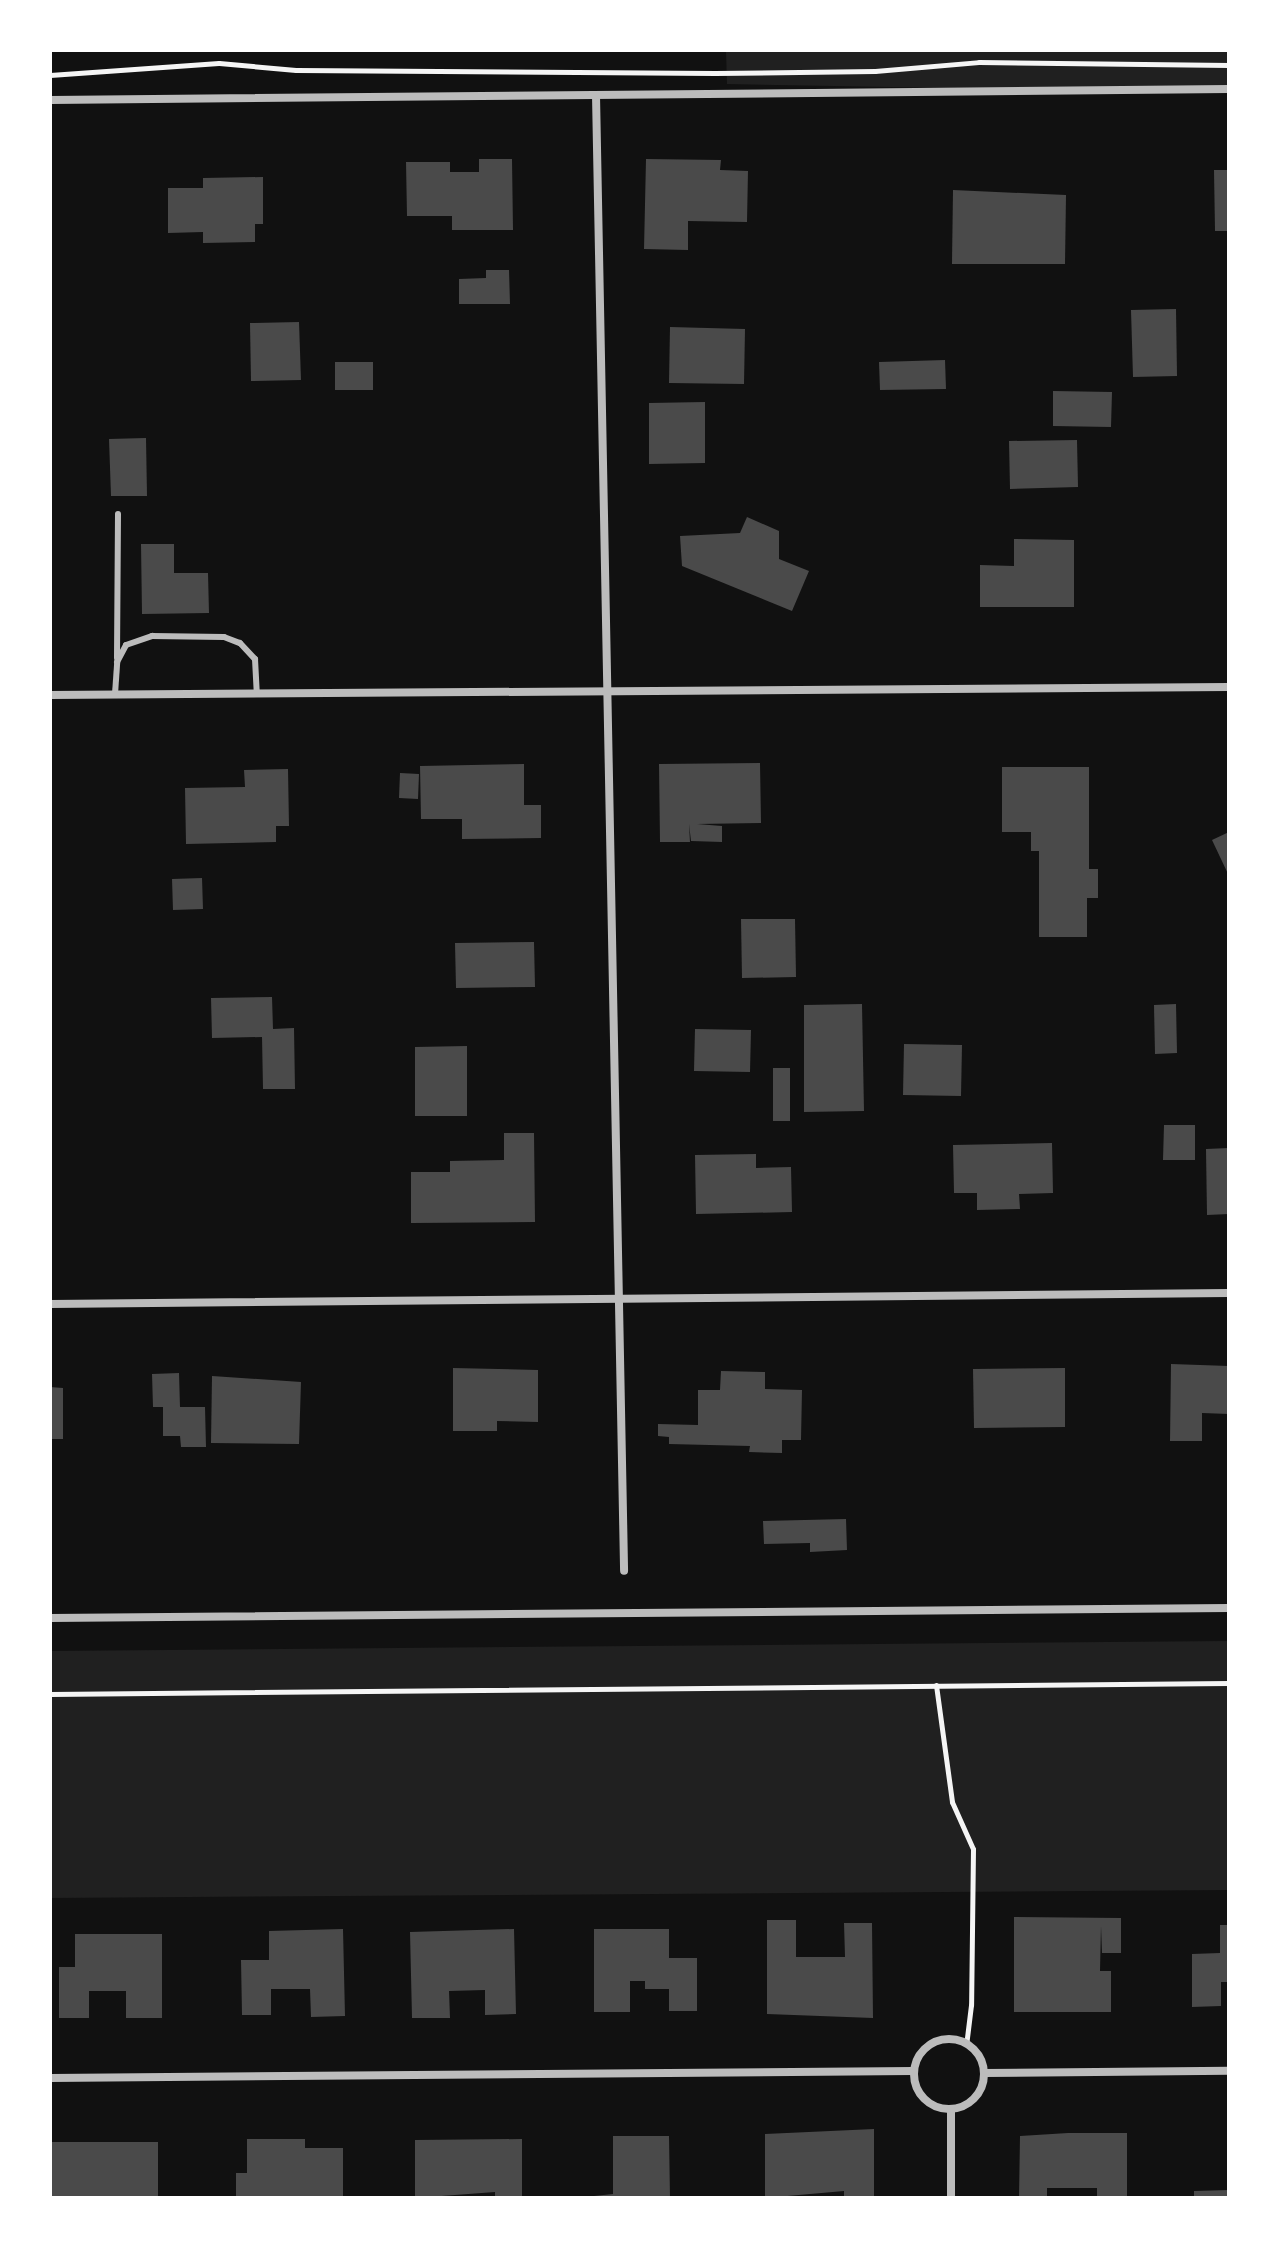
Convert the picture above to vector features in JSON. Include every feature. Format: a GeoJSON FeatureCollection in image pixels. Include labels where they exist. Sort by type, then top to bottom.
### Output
{"type":"FeatureCollection","features":[{"type":"Feature","properties":{"kind":"street"},"geometry":{"type":"LineString","coordinates":[[50,100],[1229,89]]}},
{"type":"Feature","properties":{"kind":"street"},"geometry":{"type":"LineString","coordinates":[[596,95],[624,1571]]}},
{"type":"Feature","properties":{"kind":"street"},"geometry":{"type":"LineString","coordinates":[[50,695],[1229,687]]}},
{"type":"Feature","properties":{"kind":"street"},"geometry":{"type":"LineString","coordinates":[[50,1304],[1229,1293]]}},
{"type":"Feature","properties":{"kind":"street"},"geometry":{"type":"LineString","coordinates":[[50,1618],[1229,1608]]}},
{"type":"Feature","properties":{"kind":"street"},"geometry":{"type":"LineString","coordinates":[[913,2071],[932,2043],[966,2043],[979,2056],[984,2073],[978,2093],[951,2109]]}},
{"type":"Feature","properties":{"kind":"street"},"geometry":{"type":"LineString","coordinates":[[50,2078],[913,2071]]}},
{"type":"Feature","properties":{"kind":"street"},"geometry":{"type":"LineString","coordinates":[[913,2071],[923,2099],[951,2109]]}},
{"type":"Feature","properties":{"kind":"street"},"geometry":{"type":"LineString","coordinates":[[984,2073],[1229,2071]]}},
{"type":"Feature","properties":{"kind":"street"},"geometry":{"type":"LineString","coordinates":[[951,2109],[951,2198]]}},
{"type":"Feature","properties":{"kind":"lane"},"geometry":{"type":"LineString","coordinates":[[115,694],[118,514]]}},
{"type":"Feature","properties":{"kind":"lane"},"geometry":{"type":"LineString","coordinates":[[117,662],[126,645],[138,637],[224,637],[240,643],[255,659],[257,693]]}},
{"type":"Feature","properties":{"kind":"path"},"geometry":{"type":"LineString","coordinates":[[50,75],[219,63],[296,70],[715,73],[875,71],[979,62],[1229,65]]}},
{"type":"Feature","properties":{"kind":"path"},"geometry":{"type":"LineString","coordinates":[[50,1694],[1229,1683]]}},
{"type":"Feature","properties":{"kind":"path"},"geometry":{"type":"LineString","coordinates":[[936,1685],[952,1802],[973,1849],[971,2005],[966,2043]]}},
{"type":"Feature","properties":{"kind":"shaded area"},"geometry":{"type":"Polygon","coordinates":[[[726,50],[1229,50],[1229,93],[727,84],[726,50]]]}},
{"type":"Feature","properties":{"kind":"shaded area"},"geometry":{"type":"Polygon","coordinates":[[[1229,1641],[1229,1890],[50,1898],[50,1651],[1229,1641]]]}},
{"type":"Feature","properties":{"kind":"building"},"geometry":{"type":"Polygon","coordinates":[[[479,159],[512,159],[513,230],[452,230],[452,216],[407,216],[406,162],[450,162],[450,172],[479,172],[479,159]]]}},
{"type":"Feature","properties":{"kind":"building"},"geometry":{"type":"Polygon","coordinates":[[[646,159],[721,160],[720,170],[748,171],[747,222],[688,221],[688,250],[644,249],[646,159]]]}},
{"type":"Feature","properties":{"kind":"building"},"geometry":{"type":"Polygon","coordinates":[[[1214,170],[1229,170],[1229,231],[1215,231],[1214,170]]]}},
{"type":"Feature","properties":{"kind":"building"},"geometry":{"type":"Polygon","coordinates":[[[263,177],[263,224],[255,224],[255,242],[203,243],[203,232],[168,233],[168,188],[203,188],[203,178],[263,177]]]}},
{"type":"Feature","properties":{"kind":"building"},"geometry":{"type":"Polygon","coordinates":[[[953,190],[1066,195],[1065,264],[952,264],[953,190]]]}},
{"type":"Feature","properties":{"kind":"building"},"geometry":{"type":"Polygon","coordinates":[[[486,270],[509,270],[510,304],[459,304],[459,279],[486,278],[486,270]]]}},
{"type":"Feature","properties":{"kind":"building"},"geometry":{"type":"Polygon","coordinates":[[[1176,309],[1177,376],[1133,377],[1131,310],[1176,309]]]}},
{"type":"Feature","properties":{"kind":"building"},"geometry":{"type":"Polygon","coordinates":[[[299,322],[301,380],[251,381],[250,323],[299,322]]]}},
{"type":"Feature","properties":{"kind":"building"},"geometry":{"type":"Polygon","coordinates":[[[670,327],[745,329],[744,384],[669,383],[670,327]]]}},
{"type":"Feature","properties":{"kind":"building"},"geometry":{"type":"Polygon","coordinates":[[[945,360],[946,389],[880,390],[879,362],[945,360]]]}},
{"type":"Feature","properties":{"kind":"building"},"geometry":{"type":"Polygon","coordinates":[[[335,362],[373,362],[373,390],[335,390],[335,362]]]}},
{"type":"Feature","properties":{"kind":"building"},"geometry":{"type":"Polygon","coordinates":[[[1053,391],[1112,392],[1111,427],[1053,426],[1053,391]]]}},
{"type":"Feature","properties":{"kind":"building"},"geometry":{"type":"Polygon","coordinates":[[[705,402],[705,463],[649,464],[649,403],[705,402]]]}},
{"type":"Feature","properties":{"kind":"building"},"geometry":{"type":"Polygon","coordinates":[[[146,438],[147,496],[111,496],[109,439],[146,438]]]}},
{"type":"Feature","properties":{"kind":"building"},"geometry":{"type":"Polygon","coordinates":[[[1077,440],[1078,487],[1010,489],[1009,441],[1077,440]]]}},
{"type":"Feature","properties":{"kind":"building"},"geometry":{"type":"Polygon","coordinates":[[[747,517],[779,531],[779,559],[809,571],[792,611],[682,566],[680,536],[740,533],[747,517]]]}},
{"type":"Feature","properties":{"kind":"building"},"geometry":{"type":"Polygon","coordinates":[[[1014,539],[1074,540],[1074,607],[980,607],[980,565],[1014,566],[1014,539]]]}},
{"type":"Feature","properties":{"kind":"building"},"geometry":{"type":"Polygon","coordinates":[[[141,544],[174,544],[174,573],[208,573],[209,613],[142,614],[141,544]]]}},
{"type":"Feature","properties":{"kind":"building"},"geometry":{"type":"Polygon","coordinates":[[[760,763],[761,823],[697,824],[722,826],[722,842],[691,841],[689,824],[690,842],[660,842],[659,764],[760,763]]]}},
{"type":"Feature","properties":{"kind":"building"},"geometry":{"type":"Polygon","coordinates":[[[524,764],[524,805],[541,805],[541,838],[462,839],[462,819],[421,819],[420,766],[524,764]]]}},
{"type":"Feature","properties":{"kind":"building"},"geometry":{"type":"Polygon","coordinates":[[[1002,767],[1089,767],[1089,869],[1098,869],[1098,898],[1087,898],[1087,937],[1039,937],[1039,851],[1031,851],[1031,832],[1002,832],[1002,767]]]}},
{"type":"Feature","properties":{"kind":"building"},"geometry":{"type":"Polygon","coordinates":[[[288,769],[289,826],[276,826],[276,842],[186,844],[185,788],[245,787],[244,770],[288,769]]]}},
{"type":"Feature","properties":{"kind":"building"},"geometry":{"type":"Polygon","coordinates":[[[400,773],[419,774],[418,799],[399,798],[400,773]]]}},
{"type":"Feature","properties":{"kind":"building"},"geometry":{"type":"Polygon","coordinates":[[[1229,832],[1229,876],[1212,840],[1229,832]]]}},
{"type":"Feature","properties":{"kind":"building"},"geometry":{"type":"Polygon","coordinates":[[[202,878],[203,909],[173,910],[172,879],[202,878]]]}},
{"type":"Feature","properties":{"kind":"building"},"geometry":{"type":"Polygon","coordinates":[[[741,919],[795,919],[796,977],[742,978],[741,919]]]}},
{"type":"Feature","properties":{"kind":"building"},"geometry":{"type":"Polygon","coordinates":[[[534,942],[535,987],[456,988],[455,943],[534,942]]]}},
{"type":"Feature","properties":{"kind":"building"},"geometry":{"type":"Polygon","coordinates":[[[272,997],[273,1029],[294,1028],[295,1089],[263,1089],[262,1037],[212,1038],[211,998],[272,997]]]}},
{"type":"Feature","properties":{"kind":"building"},"geometry":{"type":"Polygon","coordinates":[[[862,1004],[864,1111],[804,1112],[804,1005],[862,1004]]]}},
{"type":"Feature","properties":{"kind":"building"},"geometry":{"type":"Polygon","coordinates":[[[1176,1004],[1177,1053],[1155,1054],[1154,1005],[1176,1004]]]}},
{"type":"Feature","properties":{"kind":"building"},"geometry":{"type":"Polygon","coordinates":[[[695,1029],[751,1030],[750,1072],[694,1071],[695,1029]]]}},
{"type":"Feature","properties":{"kind":"building"},"geometry":{"type":"Polygon","coordinates":[[[904,1044],[962,1045],[961,1096],[903,1095],[904,1044]]]}},
{"type":"Feature","properties":{"kind":"building"},"geometry":{"type":"Polygon","coordinates":[[[467,1046],[467,1116],[415,1116],[415,1047],[467,1046]]]}},
{"type":"Feature","properties":{"kind":"building"},"geometry":{"type":"Polygon","coordinates":[[[773,1068],[790,1068],[790,1121],[773,1121],[773,1068]]]}},
{"type":"Feature","properties":{"kind":"building"},"geometry":{"type":"Polygon","coordinates":[[[1164,1125],[1195,1125],[1195,1160],[1163,1160],[1164,1125]]]}},
{"type":"Feature","properties":{"kind":"building"},"geometry":{"type":"Polygon","coordinates":[[[504,1133],[534,1133],[535,1222],[411,1223],[411,1172],[450,1172],[450,1161],[504,1160],[504,1133]]]}},
{"type":"Feature","properties":{"kind":"building"},"geometry":{"type":"Polygon","coordinates":[[[1052,1143],[1053,1193],[1019,1194],[1020,1209],[977,1210],[977,1193],[954,1193],[953,1145],[1052,1143]]]}},
{"type":"Feature","properties":{"kind":"building"},"geometry":{"type":"Polygon","coordinates":[[[1229,1148],[1229,1214],[1207,1215],[1206,1149],[1229,1148]]]}},
{"type":"Feature","properties":{"kind":"building"},"geometry":{"type":"Polygon","coordinates":[[[756,1154],[756,1168],[791,1167],[792,1212],[696,1214],[695,1155],[756,1154]]]}},
{"type":"Feature","properties":{"kind":"building"},"geometry":{"type":"Polygon","coordinates":[[[1171,1364],[1229,1366],[1229,1414],[1202,1413],[1202,1441],[1170,1441],[1171,1364]]]}},
{"type":"Feature","properties":{"kind":"building"},"geometry":{"type":"Polygon","coordinates":[[[453,1368],[538,1370],[538,1422],[497,1421],[497,1431],[453,1431],[453,1368]]]}},
{"type":"Feature","properties":{"kind":"building"},"geometry":{"type":"Polygon","coordinates":[[[1065,1368],[1065,1427],[974,1428],[973,1369],[1065,1368]]]}},
{"type":"Feature","properties":{"kind":"building"},"geometry":{"type":"Polygon","coordinates":[[[721,1371],[765,1372],[765,1389],[802,1390],[801,1440],[782,1440],[782,1453],[749,1452],[750,1446],[669,1444],[669,1437],[658,1436],[658,1424],[698,1425],[698,1390],[720,1390],[721,1371]]]}},
{"type":"Feature","properties":{"kind":"building"},"geometry":{"type":"Polygon","coordinates":[[[179,1373],[180,1407],[205,1407],[206,1447],[181,1447],[180,1436],[163,1436],[163,1407],[153,1407],[152,1374],[179,1373]]]}},
{"type":"Feature","properties":{"kind":"building"},"geometry":{"type":"Polygon","coordinates":[[[212,1376],[301,1382],[299,1444],[211,1443],[212,1376]]]}},
{"type":"Feature","properties":{"kind":"building"},"geometry":{"type":"Polygon","coordinates":[[[50,1387],[63,1388],[63,1439],[50,1439],[50,1387]]]}},
{"type":"Feature","properties":{"kind":"building"},"geometry":{"type":"Polygon","coordinates":[[[846,1519],[847,1550],[810,1552],[810,1543],[764,1544],[763,1521],[846,1519]]]}},
{"type":"Feature","properties":{"kind":"building"},"geometry":{"type":"Polygon","coordinates":[[[1014,1917],[1121,1918],[1121,1953],[1102,1953],[1101,1926],[1100,1971],[1111,1971],[1111,2012],[1014,2012],[1014,1917]]]}},
{"type":"Feature","properties":{"kind":"building"},"geometry":{"type":"Polygon","coordinates":[[[767,1920],[796,1920],[796,1957],[845,1957],[844,1923],[872,1923],[873,2018],[767,2014],[767,1920]]]}},
{"type":"Feature","properties":{"kind":"building"},"geometry":{"type":"Polygon","coordinates":[[[1220,1925],[1229,1925],[1229,1982],[1221,1982],[1221,2006],[1192,2007],[1192,1954],[1220,1953],[1220,1925]]]}},
{"type":"Feature","properties":{"kind":"building"},"geometry":{"type":"Polygon","coordinates":[[[343,1929],[345,2016],[311,2017],[310,1989],[271,1989],[271,2015],[242,2015],[241,1960],[269,1960],[269,1931],[343,1929]]]}},
{"type":"Feature","properties":{"kind":"building"},"geometry":{"type":"Polygon","coordinates":[[[514,1929],[516,2014],[485,2015],[485,1990],[449,1991],[450,2018],[412,2018],[410,1932],[514,1929]]]}},
{"type":"Feature","properties":{"kind":"building"},"geometry":{"type":"Polygon","coordinates":[[[594,1929],[669,1929],[669,1958],[697,1958],[697,2011],[669,2011],[669,1989],[645,1989],[645,1981],[630,1981],[630,2012],[594,2012],[594,1929]]]}},
{"type":"Feature","properties":{"kind":"building"},"geometry":{"type":"Polygon","coordinates":[[[75,1934],[162,1934],[162,2018],[126,2018],[126,1991],[89,1991],[89,2018],[59,2018],[59,1967],[75,1967],[75,1934]]]}},
{"type":"Feature","properties":{"kind":"building"},"geometry":{"type":"Polygon","coordinates":[[[874,2129],[874,2198],[844,2198],[844,2191],[765,2198],[765,2134],[874,2129]]]}},
{"type":"Feature","properties":{"kind":"building"},"geometry":{"type":"Polygon","coordinates":[[[1127,2133],[1127,2198],[1097,2198],[1097,2188],[1047,2188],[1047,2198],[1019,2198],[1020,2136],[1127,2133]]]}},
{"type":"Feature","properties":{"kind":"building"},"geometry":{"type":"Polygon","coordinates":[[[613,2136],[669,2136],[670,2198],[575,2198],[613,2194],[613,2136]]]}},
{"type":"Feature","properties":{"kind":"building"},"geometry":{"type":"Polygon","coordinates":[[[247,2139],[305,2139],[305,2148],[343,2148],[343,2198],[236,2198],[236,2173],[247,2173],[247,2139]]]}},
{"type":"Feature","properties":{"kind":"building"},"geometry":{"type":"Polygon","coordinates":[[[522,2139],[522,2198],[495,2198],[495,2192],[415,2198],[415,2140],[522,2139]]]}},
{"type":"Feature","properties":{"kind":"building"},"geometry":{"type":"Polygon","coordinates":[[[52,2142],[158,2142],[158,2198],[52,2198],[52,2142]]]}},
{"type":"Feature","properties":{"kind":"building"},"geometry":{"type":"Polygon","coordinates":[[[1229,2190],[1229,2198],[1194,2198],[1194,2191],[1229,2190]]]}}]}
